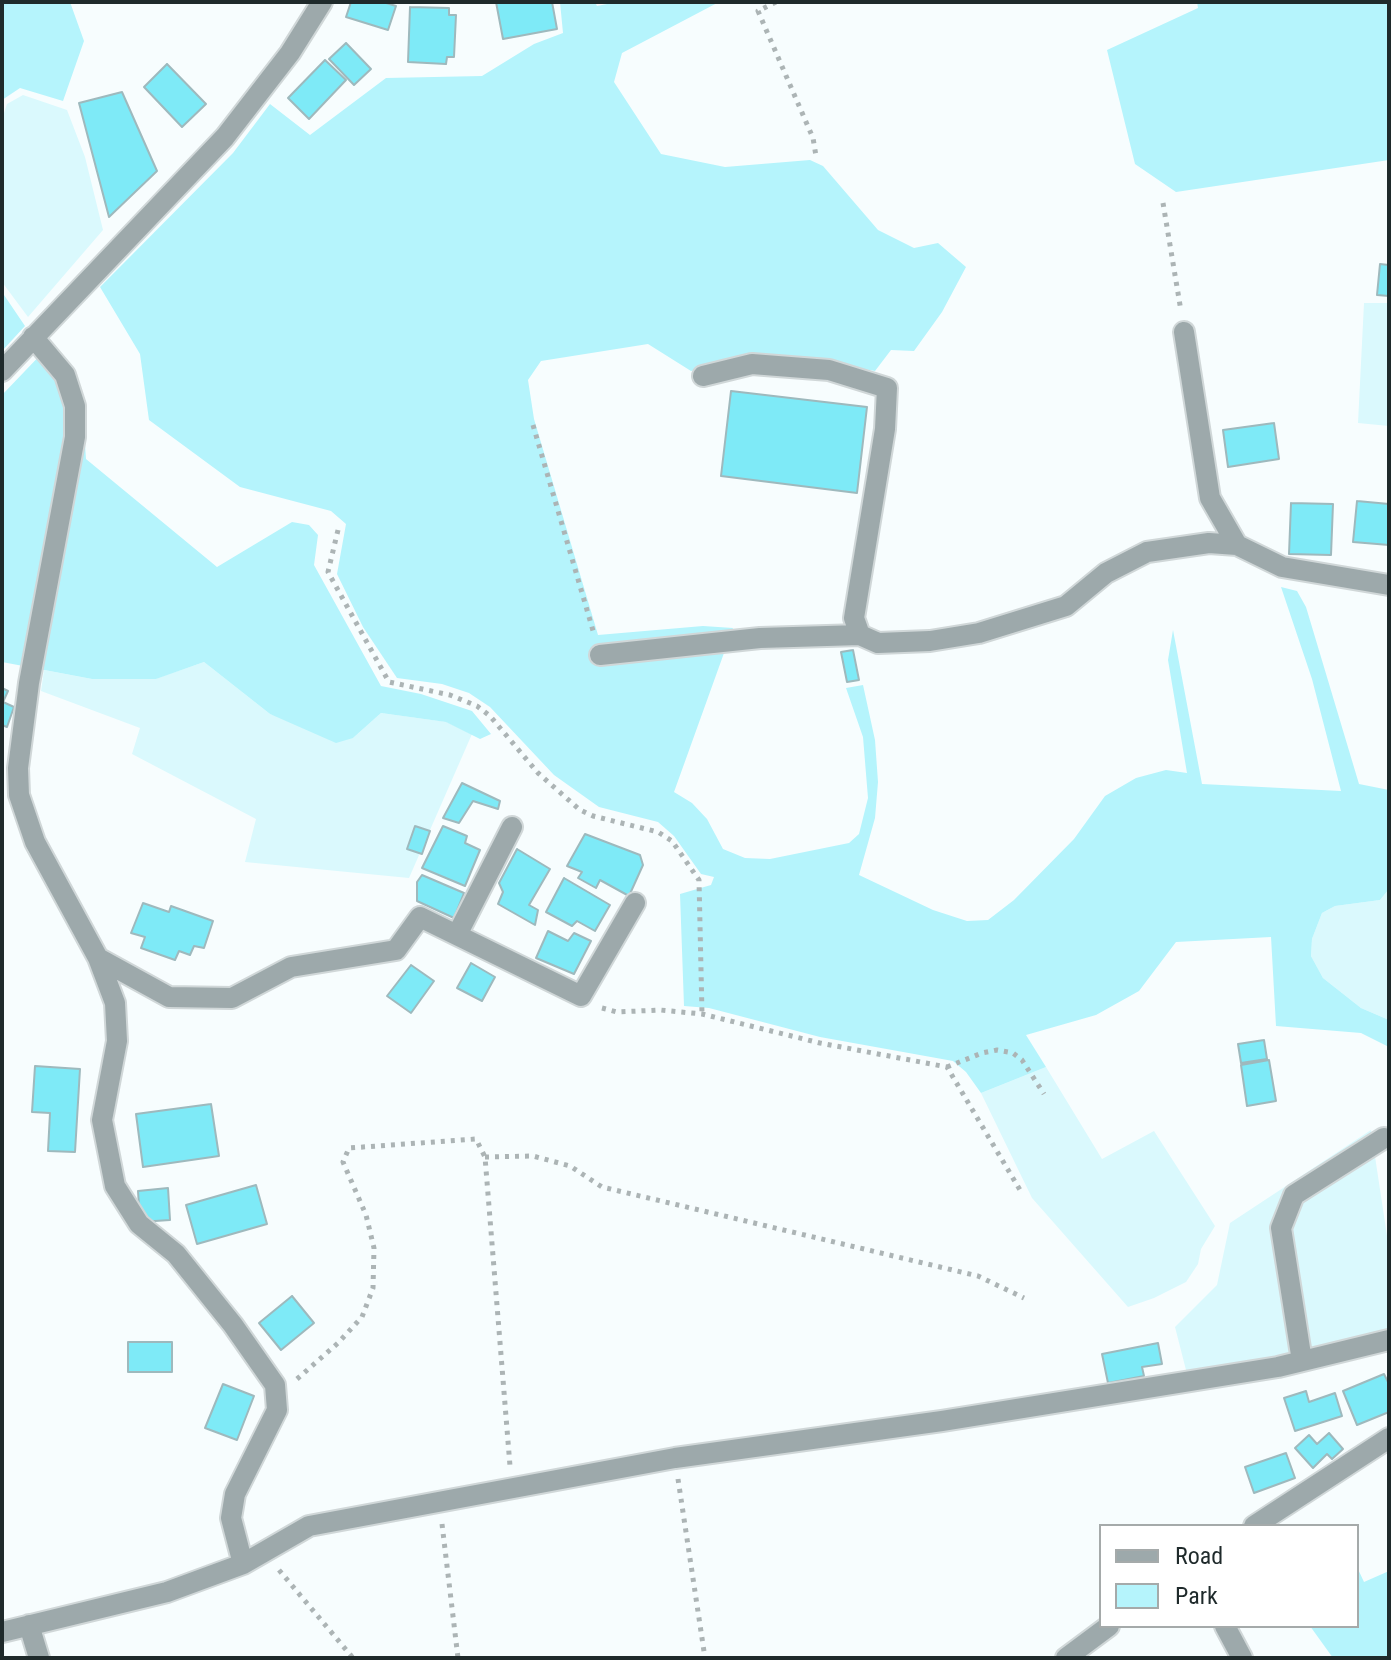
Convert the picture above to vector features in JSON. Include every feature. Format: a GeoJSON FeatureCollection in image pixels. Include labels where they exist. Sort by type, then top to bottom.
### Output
{"type":"FeatureCollection","features":[{"type":"Feature","properties":{"kind":"street"},"geometry":{"type":"LineString","coordinates":[[2,371],[225,137],[290,53],[322,2]]}},
{"type":"Feature","properties":{"kind":"street"},"geometry":{"type":"LineString","coordinates":[[1184,332],[1210,498],[1237,545]]}},
{"type":"Feature","properties":{"kind":"street"},"geometry":{"type":"LineString","coordinates":[[33,337],[65,375],[75,406],[75,437],[29,683],[18,768],[10,792],[98,958],[115,1003],[117,1041],[102,1120],[115,1186],[139,1224],[176,1254],[233,1325],[275,1385],[277,1410],[235,1494],[231,1518],[243,1564]]}},
{"type":"Feature","properties":{"kind":"street"},"geometry":{"type":"LineString","coordinates":[[703,376],[752,364],[829,370],[887,388],[885,429],[854,618],[860,635]]}},
{"type":"Feature","properties":{"kind":"street"},"geometry":{"type":"LineString","coordinates":[[600,655],[760,638],[860,635],[878,643],[930,641],[979,633],[1066,606],[1106,573],[1147,552],[1209,543],[1237,545],[1282,567],[1389,585]]}},
{"type":"Feature","properties":{"kind":"street"},"geometry":{"type":"LineString","coordinates":[[457,935],[512,827]]}},
{"type":"Feature","properties":{"kind":"street"},"geometry":{"type":"LineString","coordinates":[[98,958],[169,997],[232,998],[291,967],[396,950],[420,917],[581,996],[635,903]]}},
{"type":"Feature","properties":{"kind":"street"},"geometry":{"type":"LineString","coordinates":[[1302,1361],[1281,1228],[1294,1195],[1384,1138]]}},
{"type":"Feature","properties":{"kind":"street"},"geometry":{"type":"LineString","coordinates":[[2,1632],[167,1592],[243,1564],[309,1526],[675,1458],[942,1421],[1302,1361],[1389,1340]]}},
{"type":"Feature","properties":{"kind":"street"},"geometry":{"type":"LineString","coordinates":[[1257,1524],[1389,1438]]}},
{"type":"Feature","properties":{"kind":"street"},"geometry":{"type":"LineString","coordinates":[[29,1625],[39,1658]]}},
{"type":"Feature","properties":{"kind":"street"},"geometry":{"type":"LineString","coordinates":[[1066,1658],[1106,1628]]}},
{"type":"Feature","properties":{"kind":"street"},"geometry":{"type":"LineString","coordinates":[[1226,1628],[1242,1658]]}},
{"type":"Feature","properties":{"kind":"path"},"geometry":{"type":"LineString","coordinates":[[776,2],[758,11],[813,138],[816,156]]}},
{"type":"Feature","properties":{"kind":"path"},"geometry":{"type":"LineString","coordinates":[[1163,203],[1184,332]]}},
{"type":"Feature","properties":{"kind":"path"},"geometry":{"type":"LineString","coordinates":[[533,425],[600,655]]}},
{"type":"Feature","properties":{"kind":"path"},"geometry":{"type":"LineString","coordinates":[[338,530],[328,572],[389,682],[450,695],[477,706],[490,716],[538,773],[580,810],[658,832],[672,841],[699,880],[702,1014]]}},
{"type":"Feature","properties":{"kind":"path"},"geometry":{"type":"LineString","coordinates":[[581,996],[617,1012],[660,1010],[702,1014],[820,1043],[947,1067],[982,1053],[997,1050],[1013,1053],[1022,1060],[1044,1094]]}},
{"type":"Feature","properties":{"kind":"path"},"geometry":{"type":"LineString","coordinates":[[947,1067],[1020,1190]]}},
{"type":"Feature","properties":{"kind":"path"},"geometry":{"type":"LineString","coordinates":[[276,1398],[338,1343],[362,1317],[373,1288],[374,1248],[366,1215],[343,1162],[349,1148],[476,1139],[485,1157],[511,1487]]}},
{"type":"Feature","properties":{"kind":"path"},"geometry":{"type":"LineString","coordinates":[[485,1157],[533,1156],[545,1159],[570,1166],[602,1187],[978,1276],[1024,1298]]}},
{"type":"Feature","properties":{"kind":"path"},"geometry":{"type":"LineString","coordinates":[[675,1458],[705,1658]]}},
{"type":"Feature","properties":{"kind":"path"},"geometry":{"type":"LineString","coordinates":[[439,1500],[458,1658]]}},
{"type":"Feature","properties":{"kind":"path"},"geometry":{"type":"LineString","coordinates":[[264,1551],[353,1658]]}},
{"type":"Feature","properties":{"kind":"shaded area"},"geometry":{"type":"Polygon","coordinates":[[[23,95],[67,110],[85,157],[103,230],[28,317],[2,282],[2,119],[7,104],[23,95]]]}},
{"type":"Feature","properties":{"kind":"shaded area"},"geometry":{"type":"Polygon","coordinates":[[[1364,303],[1389,303],[1389,426],[1358,423],[1364,303]]]}},
{"type":"Feature","properties":{"kind":"shaded area"},"geometry":{"type":"Polygon","coordinates":[[[204,662],[270,714],[353,738],[381,713],[447,722],[472,734],[409,878],[245,862],[256,819],[132,754],[140,728],[41,691],[44,670],[92,679],[155,679],[204,662]]]}},
{"type":"Feature","properties":{"kind":"shaded area"},"geometry":{"type":"Polygon","coordinates":[[[1389,889],[1389,1020],[1361,1008],[1323,978],[1311,956],[1312,939],[1322,913],[1335,906],[1380,900],[1389,889]]]}},
{"type":"Feature","properties":{"kind":"shaded area"},"geometry":{"type":"Polygon","coordinates":[[[1046,1067],[1102,1159],[1154,1131],[1215,1226],[1186,1282],[1128,1307],[1032,1198],[981,1093],[1046,1067]]]}},
{"type":"Feature","properties":{"kind":"shaded area"},"geometry":{"type":"Polygon","coordinates":[[[1371,1130],[1389,1249],[1389,1330],[1301,1354],[1186,1370],[1175,1327],[1217,1285],[1230,1223],[1371,1130]]]}},
{"type":"Feature","properties":{"kind":"green space"},"geometry":{"type":"Polygon","coordinates":[[[2,2],[70,2],[84,41],[63,101],[20,88],[2,100],[2,2]]]}},
{"type":"Feature","properties":{"kind":"green space"},"geometry":{"type":"Polygon","coordinates":[[[560,2],[595,2],[597,6],[617,2],[719,2],[622,53],[614,82],[661,154],[725,167],[810,160],[823,166],[878,230],[914,248],[938,243],[966,267],[942,312],[914,351],[891,350],[875,371],[787,356],[735,359],[691,371],[648,344],[541,361],[528,380],[534,419],[598,635],[703,626],[733,628],[674,792],[692,803],[707,819],[723,849],[745,858],[770,859],[849,843],[859,834],[868,798],[863,737],[846,688],[863,685],[875,740],[878,782],[875,818],[859,875],[933,910],[967,921],[988,920],[1014,900],[1074,839],[1105,796],[1136,778],[1166,770],[1187,773],[1168,660],[1173,630],[1202,784],[1341,791],[1312,679],[1281,587],[1297,591],[1306,607],[1359,784],[1389,790],[1389,889],[1380,900],[1335,906],[1322,913],[1312,939],[1311,956],[1323,978],[1361,1008],[1389,1020],[1389,1047],[1361,1033],[1276,1026],[1271,937],[1176,942],[1139,991],[1096,1015],[1026,1035],[1046,1067],[981,1093],[966,1072],[953,1061],[820,1037],[709,1008],[684,1006],[680,894],[711,885],[714,877],[701,874],[674,836],[658,822],[599,807],[554,775],[490,707],[469,693],[442,684],[397,678],[363,627],[337,574],[346,524],[331,511],[240,487],[149,420],[140,354],[100,287],[233,153],[270,104],[310,135],[386,78],[482,76],[534,44],[563,33],[560,2]]]}},
{"type":"Feature","properties":{"kind":"green space"},"geometry":{"type":"Polygon","coordinates":[[[1197,2],[1389,2],[1389,160],[1176,192],[1135,164],[1107,50],[1198,8],[1197,2]]]}},
{"type":"Feature","properties":{"kind":"green space"},"geometry":{"type":"Polygon","coordinates":[[[2,292],[25,326],[2,351],[2,292]]]}},
{"type":"Feature","properties":{"kind":"green space"},"geometry":{"type":"Polygon","coordinates":[[[47,348],[82,402],[86,459],[217,567],[292,522],[309,525],[318,535],[314,565],[381,686],[421,694],[472,711],[491,734],[480,739],[446,722],[381,713],[353,738],[336,743],[270,714],[204,662],[156,679],[92,679],[2,662],[2,395],[47,348]]]}},
{"type":"Feature","properties":{"kind":"green space"},"geometry":{"type":"Polygon","coordinates":[[[1359,1571],[1364,1582],[1389,1571],[1389,1658],[1333,1658],[1311,1628],[1359,1628],[1359,1571]]]}},
{"type":"Feature","properties":{"kind":"building"},"geometry":{"type":"Polygon","coordinates":[[[351,2],[383,2],[396,6],[388,30],[346,17],[351,2]]]}},
{"type":"Feature","properties":{"kind":"building"},"geometry":{"type":"Polygon","coordinates":[[[496,2],[552,2],[557,29],[503,39],[496,2]]]}},
{"type":"Feature","properties":{"kind":"building"},"geometry":{"type":"Polygon","coordinates":[[[410,7],[449,8],[449,15],[456,15],[454,57],[447,57],[446,64],[408,62],[410,7]]]}},
{"type":"Feature","properties":{"kind":"building"},"geometry":{"type":"Polygon","coordinates":[[[346,43],[371,69],[354,85],[329,59],[346,43]]]}},
{"type":"Feature","properties":{"kind":"building"},"geometry":{"type":"Polygon","coordinates":[[[325,60],[346,80],[309,119],[288,98],[325,60]]]}},
{"type":"Feature","properties":{"kind":"building"},"geometry":{"type":"Polygon","coordinates":[[[167,64],[206,104],[182,127],[144,87],[167,64]]]}},
{"type":"Feature","properties":{"kind":"building"},"geometry":{"type":"Polygon","coordinates":[[[122,92],[157,171],[109,217],[79,103],[122,92]]]}},
{"type":"Feature","properties":{"kind":"building"},"geometry":{"type":"Polygon","coordinates":[[[1380,264],[1389,265],[1389,296],[1377,295],[1380,264]]]}},
{"type":"Feature","properties":{"kind":"building"},"geometry":{"type":"Polygon","coordinates":[[[731,391],[867,407],[857,493],[721,476],[731,391]]]}},
{"type":"Feature","properties":{"kind":"building"},"geometry":{"type":"Polygon","coordinates":[[[1274,423],[1279,459],[1228,467],[1223,430],[1274,423]]]}},
{"type":"Feature","properties":{"kind":"building"},"geometry":{"type":"Polygon","coordinates":[[[1357,501],[1389,504],[1389,545],[1353,542],[1357,501]]]}},
{"type":"Feature","properties":{"kind":"building"},"geometry":{"type":"Polygon","coordinates":[[[1291,503],[1333,504],[1331,555],[1289,554],[1291,503]]]}},
{"type":"Feature","properties":{"kind":"building"},"geometry":{"type":"Polygon","coordinates":[[[853,650],[859,680],[847,682],[841,652],[853,650]]]}},
{"type":"Feature","properties":{"kind":"building"},"geometry":{"type":"Polygon","coordinates":[[[2,688],[8,691],[3,702],[14,707],[7,727],[2,725],[2,688]]]}},
{"type":"Feature","properties":{"kind":"building"},"geometry":{"type":"Polygon","coordinates":[[[462,783],[500,801],[498,809],[473,801],[459,823],[443,818],[462,783]]]}},
{"type":"Feature","properties":{"kind":"building"},"geometry":{"type":"Polygon","coordinates":[[[415,826],[430,831],[422,854],[407,849],[415,826]]]}},
{"type":"Feature","properties":{"kind":"building"},"geometry":{"type":"Polygon","coordinates":[[[443,826],[467,836],[465,843],[480,850],[465,886],[422,868],[443,826]]]}},
{"type":"Feature","properties":{"kind":"building"},"geometry":{"type":"Polygon","coordinates":[[[585,834],[640,855],[643,865],[629,896],[600,880],[596,888],[578,878],[582,872],[567,866],[585,834]]]}},
{"type":"Feature","properties":{"kind":"building"},"geometry":{"type":"Polygon","coordinates":[[[517,849],[550,869],[529,905],[538,910],[535,925],[498,904],[503,892],[499,883],[517,849]]]}},
{"type":"Feature","properties":{"kind":"building"},"geometry":{"type":"Polygon","coordinates":[[[422,875],[464,893],[454,918],[417,901],[417,882],[422,875]]]}},
{"type":"Feature","properties":{"kind":"building"},"geometry":{"type":"Polygon","coordinates":[[[564,878],[610,905],[595,931],[577,921],[572,926],[546,912],[564,878]]]}},
{"type":"Feature","properties":{"kind":"building"},"geometry":{"type":"Polygon","coordinates":[[[143,903],[169,912],[171,906],[213,921],[204,948],[194,946],[190,955],[179,951],[175,960],[141,948],[145,937],[131,933],[143,903]]]}},
{"type":"Feature","properties":{"kind":"building"},"geometry":{"type":"Polygon","coordinates":[[[548,931],[568,941],[574,933],[591,941],[574,974],[536,958],[548,931]]]}},
{"type":"Feature","properties":{"kind":"building"},"geometry":{"type":"Polygon","coordinates":[[[471,963],[495,977],[482,1001],[457,988],[471,963]]]}},
{"type":"Feature","properties":{"kind":"building"},"geometry":{"type":"Polygon","coordinates":[[[411,965],[434,981],[411,1013],[387,996],[411,965]]]}},
{"type":"Feature","properties":{"kind":"building"},"geometry":{"type":"Polygon","coordinates":[[[1264,1040],[1267,1059],[1241,1063],[1238,1044],[1264,1040]]]}},
{"type":"Feature","properties":{"kind":"building"},"geometry":{"type":"Polygon","coordinates":[[[1269,1060],[1276,1101],[1247,1106],[1241,1065],[1269,1060]]]}},
{"type":"Feature","properties":{"kind":"building"},"geometry":{"type":"Polygon","coordinates":[[[35,1066],[80,1069],[75,1152],[48,1151],[50,1113],[32,1112],[35,1066]]]}},
{"type":"Feature","properties":{"kind":"building"},"geometry":{"type":"Polygon","coordinates":[[[211,1104],[219,1156],[143,1167],[136,1114],[211,1104]]]}},
{"type":"Feature","properties":{"kind":"building"},"geometry":{"type":"Polygon","coordinates":[[[256,1185],[267,1224],[197,1244],[186,1205],[256,1185]]]}},
{"type":"Feature","properties":{"kind":"building"},"geometry":{"type":"Polygon","coordinates":[[[168,1188],[170,1220],[140,1222],[138,1191],[168,1188]]]}},
{"type":"Feature","properties":{"kind":"building"},"geometry":{"type":"Polygon","coordinates":[[[292,1296],[314,1323],[281,1350],[259,1323],[292,1296]]]}},
{"type":"Feature","properties":{"kind":"building"},"geometry":{"type":"Polygon","coordinates":[[[128,1342],[172,1342],[172,1372],[128,1372],[128,1342]]]}},
{"type":"Feature","properties":{"kind":"building"},"geometry":{"type":"Polygon","coordinates":[[[1158,1343],[1162,1364],[1142,1367],[1144,1376],[1108,1383],[1102,1354],[1158,1343]]]}},
{"type":"Feature","properties":{"kind":"building"},"geometry":{"type":"Polygon","coordinates":[[[1384,1374],[1389,1384],[1389,1412],[1357,1425],[1343,1391],[1384,1374]]]}},
{"type":"Feature","properties":{"kind":"building"},"geometry":{"type":"Polygon","coordinates":[[[223,1384],[254,1396],[237,1440],[205,1428],[223,1384]]]}},
{"type":"Feature","properties":{"kind":"building"},"geometry":{"type":"Polygon","coordinates":[[[1306,1391],[1309,1402],[1335,1393],[1342,1416],[1295,1431],[1284,1398],[1306,1391]]]}},
{"type":"Feature","properties":{"kind":"building"},"geometry":{"type":"Polygon","coordinates":[[[1329,1433],[1343,1449],[1332,1459],[1327,1454],[1313,1468],[1295,1448],[1309,1435],[1317,1444],[1329,1433]]]}},
{"type":"Feature","properties":{"kind":"building"},"geometry":{"type":"Polygon","coordinates":[[[1286,1453],[1295,1478],[1254,1493],[1245,1467],[1286,1453]]]}}]}
